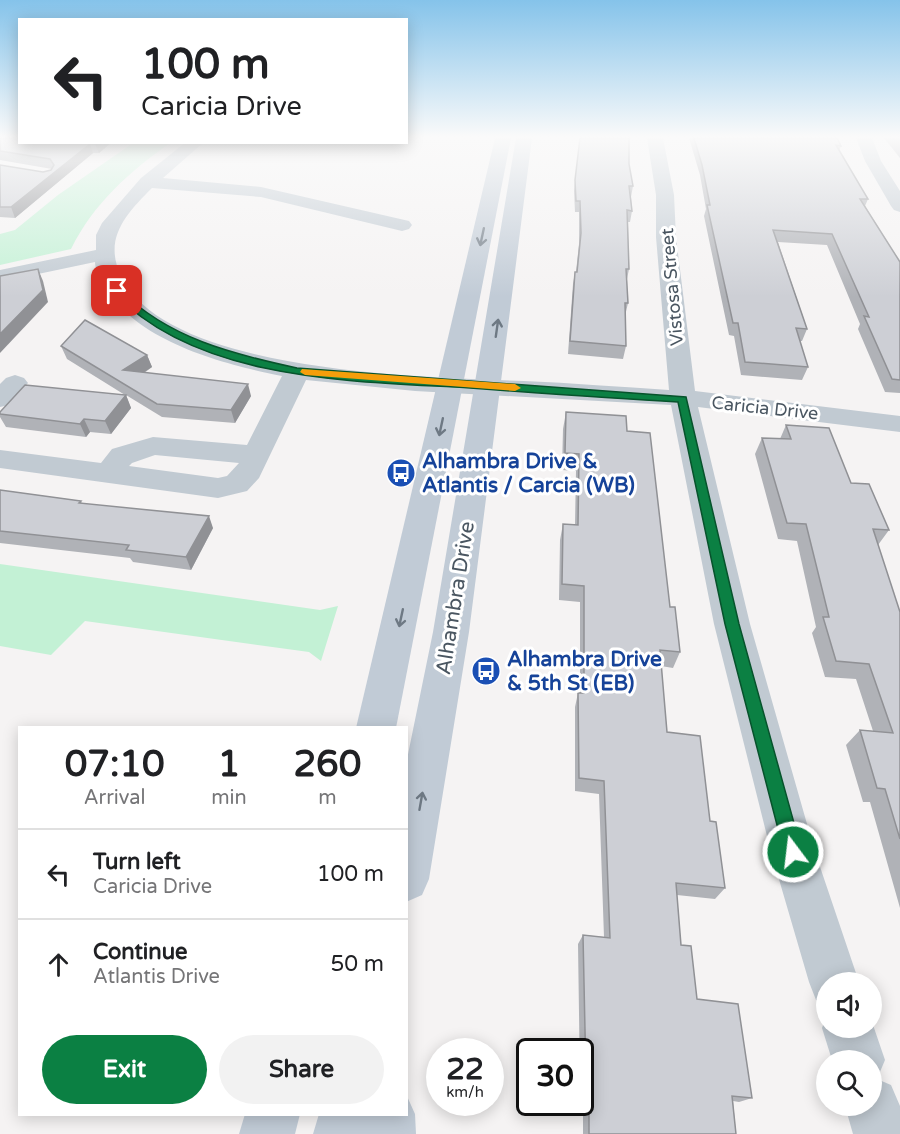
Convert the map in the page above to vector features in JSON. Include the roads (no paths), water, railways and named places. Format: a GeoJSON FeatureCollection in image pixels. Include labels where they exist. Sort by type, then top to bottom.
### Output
{"type":"FeatureCollection","features":[{"type":"Feature","properties":{"kind":"main road","name":"Alhambra Drive"},"geometry":{"type":"LineString","coordinates":[[408,868],[451,632],[469,385],[496,191]]}},
{"type":"Feature","properties":{"kind":"main road","name":"Alhambra Drive"},"geometry":{"type":"LineString","coordinates":[[377,726],[469,385],[512,191]]}},
{"type":"Feature","properties":{"kind":"main road"},"geometry":{"type":"LineString","coordinates":[[267,1134],[272,1116]]}},
{"type":"Feature","properties":{"kind":"main road"},"geometry":{"type":"LineString","coordinates":[[341,1134],[346,1116]]}},
{"type":"Feature","properties":{"kind":"main road"},"geometry":{"type":"LineString","coordinates":[[387,1116],[388,1134]]}},
{"type":"Feature","properties":{"kind":"street"},"geometry":{"type":"LineString","coordinates":[[0,276],[104,254],[106,233],[139,191]]}},
{"type":"Feature","properties":{"kind":"street"},"geometry":{"type":"LineString","coordinates":[[249,191],[402,225]]}},
{"type":"Feature","properties":{"kind":"street","name":"Vistosa Street"},"geometry":{"type":"LineString","coordinates":[[664,191],[666,237],[683,399],[732,624],[793,852],[831,972]]}},
{"type":"Feature","properties":{"kind":"street"},"geometry":{"type":"LineString","coordinates":[[891,191],[900,206]]}},
{"type":"Feature","properties":{"kind":"street","name":"Caricia Drive"},"geometry":{"type":"LineString","coordinates":[[104,254],[108,273],[117,291],[134,309],[157,325],[208,348],[297,371],[734,403],[900,424]]}},
{"type":"Feature","properties":{"kind":"street"},"geometry":{"type":"LineString","coordinates":[[0,459],[218,488],[237,484],[249,471],[297,371]]}},
{"type":"Feature","properties":{"kind":"street"},"geometry":{"type":"LineString","coordinates":[[876,1116],[881,1134]]}},
{"type":"Feature","properties":{"kind":"place","name":"Alhambra Drive & Atlantis / Carcia (WB)"},"geometry":{"type":"Point","coordinates":[401,473]}},
{"type":"Feature","properties":{"kind":"place","name":"Alhambra Drive & 5th St (EB)"},"geometry":{"type":"Point","coordinates":[486,671]}}]}
